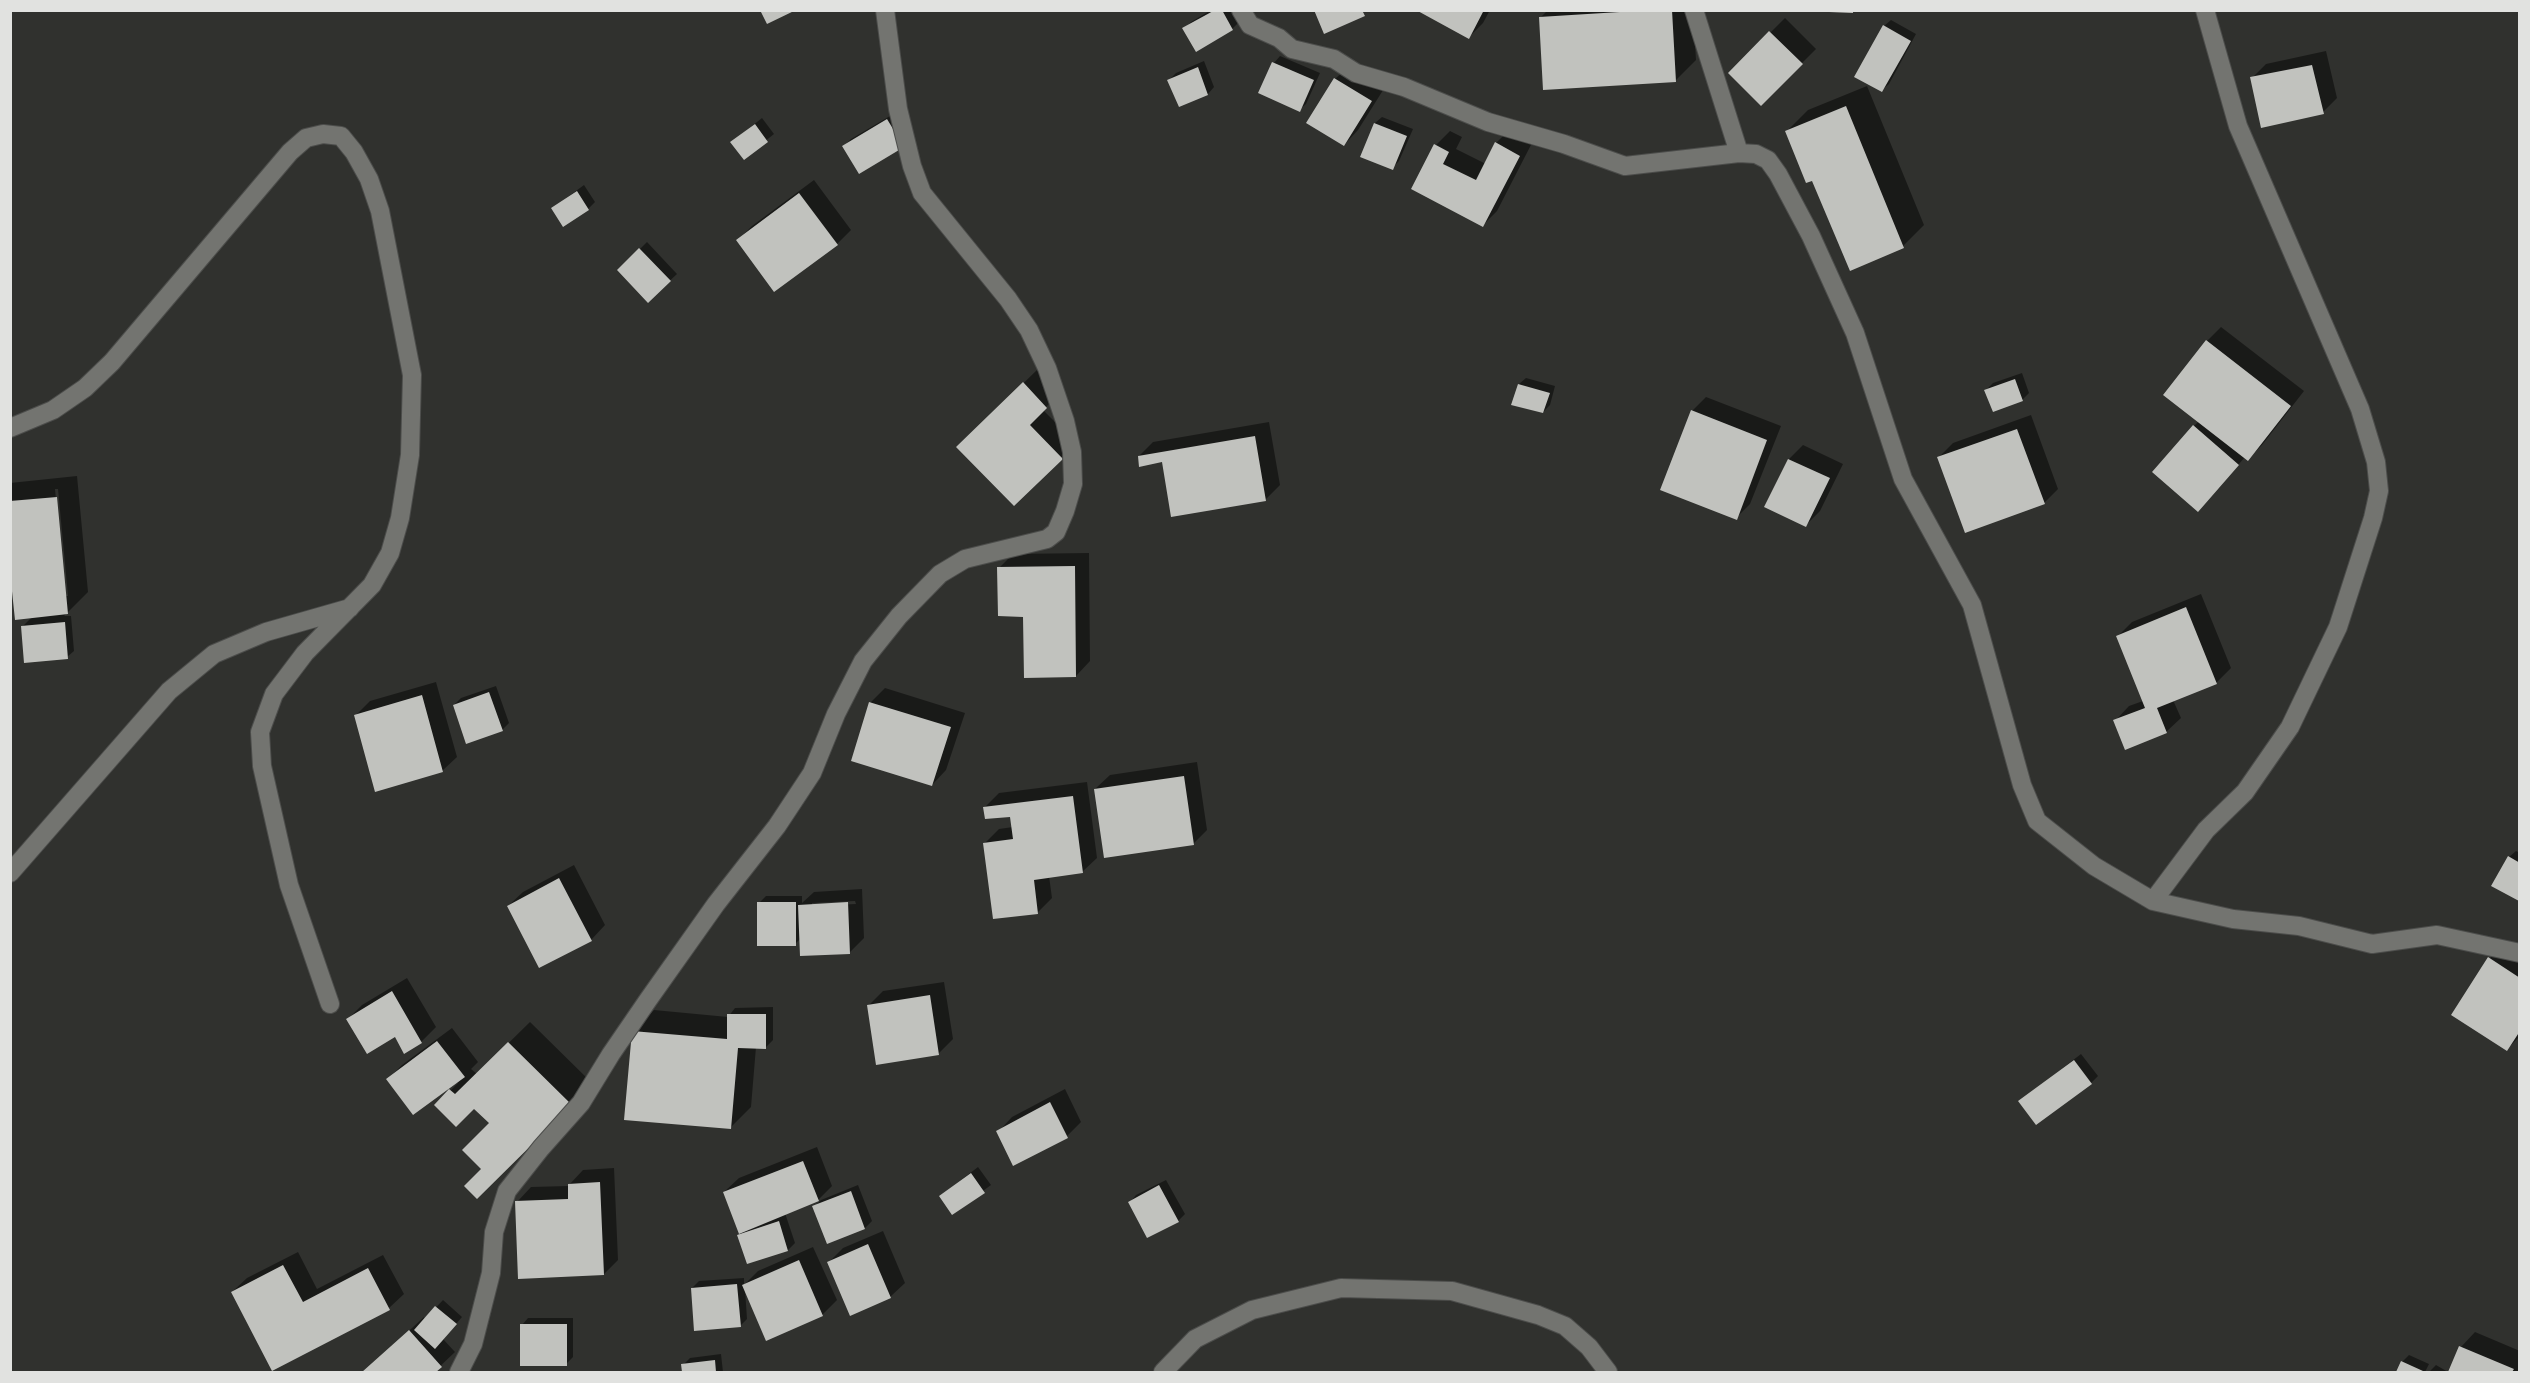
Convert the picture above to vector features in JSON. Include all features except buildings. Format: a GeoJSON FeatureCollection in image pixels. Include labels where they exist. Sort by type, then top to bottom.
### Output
{"type":"FeatureCollection","features":[{"type":"Feature","properties":{"kind":"street"},"geometry":{"type":"LineString","coordinates":[[459,1372],[476,1334],[491,1273],[494,1232],[507,1191],[581,1103],[655,990],[716,904],[777,826],[812,774],[836,714],[863,661],[899,616],[940,574],[965,559],[1047,539],[1056,532],[1065,511],[1073,484],[1072,452],[1065,421],[1047,368],[1029,330],[1008,299],[922,193],[912,166],[898,109],[885,10]]}},
{"type":"Feature","properties":{"kind":"street"},"geometry":{"type":"LineString","coordinates":[[1241,10],[1250,25],[1279,38],[1292,49],[1334,59],[1356,73],[1404,87],[1488,122],[1564,144],[1625,166],[1739,153],[1756,154],[1768,160],[1778,174],[1811,236],[1855,333],[1903,479],[1972,605],[2022,785],[2037,821],[2094,866],[2153,901],[2233,919],[2299,926],[2372,944],[2437,935],[2520,953]]}},
{"type":"Feature","properties":{"kind":"street"},"geometry":{"type":"LineString","coordinates":[[1694,10],[1739,153]]}},
{"type":"Feature","properties":{"kind":"street"},"geometry":{"type":"LineString","coordinates":[[2153,901],[2206,830],[2245,792],[2290,727],[2338,627],[2373,518],[2379,491],[2376,462],[2360,409],[2238,126],[2205,10]]}},
{"type":"Feature","properties":{"kind":"street"},"geometry":{"type":"LineString","coordinates":[[10,428],[53,410],[85,387],[112,363],[290,152],[306,138],[323,134],[341,136],[354,152],[369,179],[380,211],[412,375],[410,455],[400,518],[390,553],[372,585],[352,608],[305,653],[274,694],[260,732],[262,766],[289,885],[330,1004]]}},
{"type":"Feature","properties":{"kind":"street"},"geometry":{"type":"LineString","coordinates":[[10,873],[169,691],[214,654],[266,632],[352,608]]}},
{"type":"Feature","properties":{"kind":"street"},"geometry":{"type":"LineString","coordinates":[[1163,1372],[1195,1338],[1252,1310],[1341,1288],[1452,1291],[1538,1315],[1565,1326],[1590,1347],[1608,1372]]}}]}
